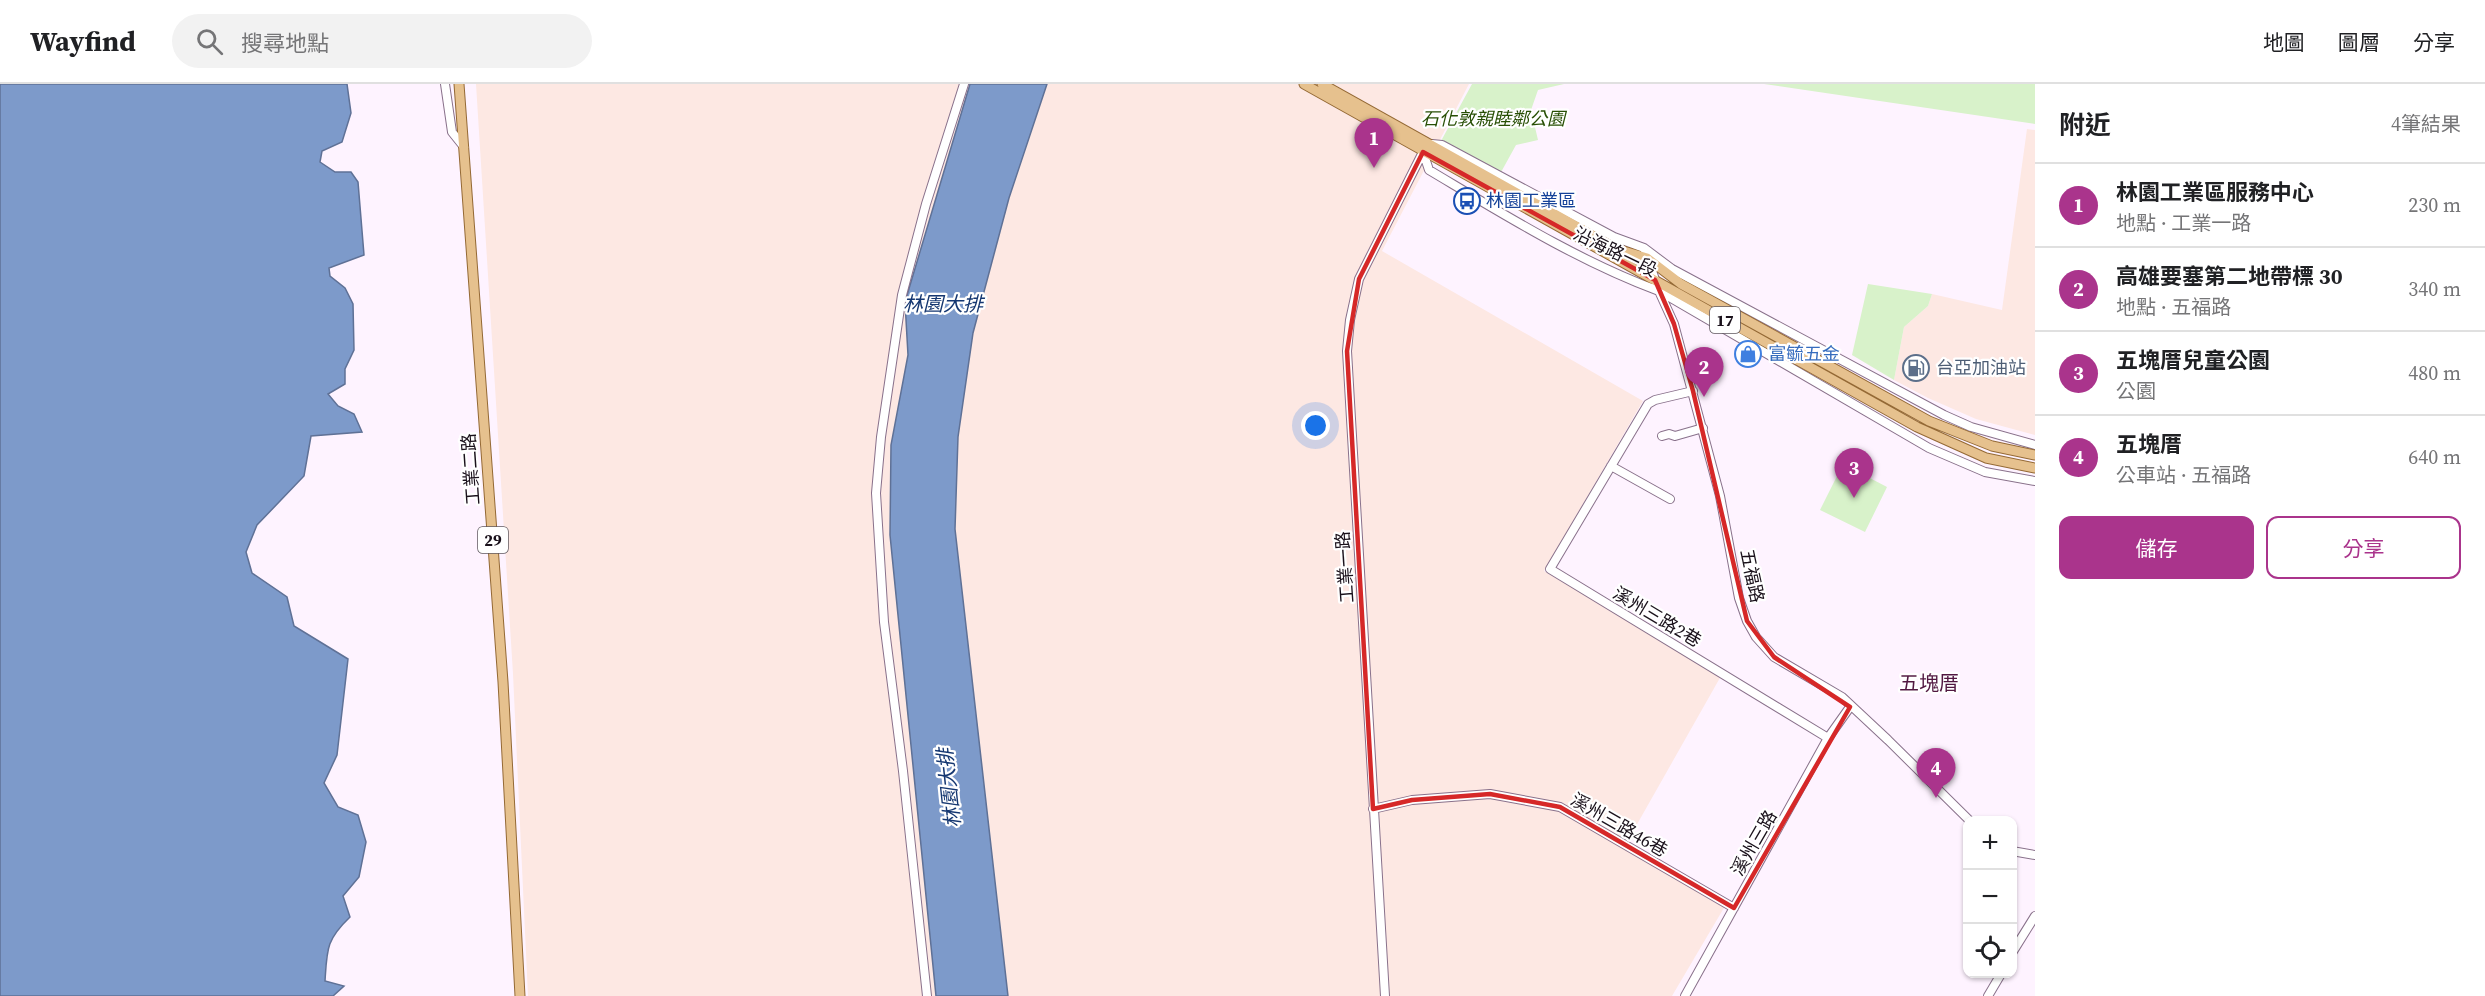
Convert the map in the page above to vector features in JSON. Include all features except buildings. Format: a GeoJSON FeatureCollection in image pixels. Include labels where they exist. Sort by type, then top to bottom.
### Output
{"type":"FeatureCollection","features":[{"type":"Feature","properties":{"kind":"main road","name":"工業二路"},"geometry":{"type":"LineString","coordinates":[[459,84],[503,682],[520,996]]}},
{"type":"Feature","properties":{"kind":"main road","name":"17"},"geometry":{"type":"LineString","coordinates":[[1304,84],[1425,148]]}},
{"type":"Feature","properties":{"kind":"main road","name":"17"},"geometry":{"type":"LineString","coordinates":[[1322,84],[1425,148]]}},
{"type":"Feature","properties":{"kind":"main road","name":"沿海路一段"},"geometry":{"type":"LineString","coordinates":[[1425,148],[1617,249],[1647,258],[1681,284],[1929,421],[1992,446],[2035,455]]}},
{"type":"Feature","properties":{"kind":"main road","name":"沿海路一段"},"geometry":{"type":"LineString","coordinates":[[1425,148],[1917,427],[1986,458],[2035,468]]}},
{"type":"Feature","properties":{"kind":"street"},"geometry":{"type":"LineString","coordinates":[[445,84],[452,132],[464,148]]}},
{"type":"Feature","properties":{"kind":"street"},"geometry":{"type":"LineString","coordinates":[[927,996],[903,771],[884,622],[876,493],[881,437],[902,295],[926,204],[964,84]]}},
{"type":"Feature","properties":{"kind":"street","name":"沿海路一段"},"geometry":{"type":"LineString","coordinates":[[2035,445],[1971,427],[1944,415],[1672,269],[1644,248],[1614,237],[1442,145],[1425,148],[1429,170],[1448,182],[1620,277],[1659,291],[1929,448],[1985,471],[2035,482]]}},
{"type":"Feature","properties":{"kind":"street","name":"工業一路"},"geometry":{"type":"LineString","coordinates":[[1385,996],[1347,351],[1350,320],[1359,279],[1425,148]]}},
{"type":"Feature","properties":{"kind":"street","name":"五福路"},"geometry":{"type":"LineString","coordinates":[[1644,248],[1659,291],[1674,324],[1720,496],[1739,598],[1747,621],[1756,637],[1773,657],[1842,698],[1965,816]]}},
{"type":"Feature","properties":{"kind":"street"},"geometry":{"type":"LineString","coordinates":[[1670,499],[1611,465],[1648,404],[1655,400],[1693,391]]}},
{"type":"Feature","properties":{"kind":"street"},"geometry":{"type":"LineString","coordinates":[[1662,436],[1669,434],[1675,436],[1703,428]]}},
{"type":"Feature","properties":{"kind":"street","name":"溪州三路2巷"},"geometry":{"type":"LineString","coordinates":[[1611,465],[1550,569],[1828,738]]}},
{"type":"Feature","properties":{"kind":"street","name":"溪州三路"},"geometry":{"type":"LineString","coordinates":[[1685,996],[1828,738],[1850,707]]}},
{"type":"Feature","properties":{"kind":"street","name":"溪州三路46巷"},"geometry":{"type":"LineString","coordinates":[[1373,809],[1412,800],[1490,794],[1560,807],[1734,908]]}},
{"type":"Feature","properties":{"kind":"street"},"geometry":{"type":"LineString","coordinates":[[2017,852],[2035,855]]}},
{"type":"Feature","properties":{"kind":"street"},"geometry":{"type":"LineString","coordinates":[[2017,946],[2035,916]]}},
{"type":"Feature","properties":{"kind":"street"},"geometry":{"type":"LineString","coordinates":[[1988,996],[1999,978]]}},
{"type":"Feature","properties":{"kind":"highlighted area"},"geometry":{"type":"Polygon","coordinates":[[[1423,152],[1655,280],[1674,324],[1693,391],[1747,621],[1774,657],[1850,707],[1734,908],[1560,807],[1490,794],[1412,800],[1373,809],[1347,351],[1359,279],[1423,152]]]}},
{"type":"Feature","properties":{"kind":"shaded area"},"geometry":{"type":"Polygon","coordinates":[[[476,84],[1469,84],[1382,251],[1643,401],[1544,571],[1721,676],[1627,842],[1728,901],[1672,996],[528,996],[513,674],[476,84]]]}},
{"type":"Feature","properties":{"kind":"shaded area"},"geometry":{"type":"Polygon","coordinates":[[[2027,129],[2035,130],[2035,435],[1976,419],[1894,380],[1904,327],[1928,306],[1932,294],[2002,310],[2027,129]]]}},
{"type":"Feature","properties":{"kind":"green space","name":"石化敦親睦鄰公園"},"geometry":{"type":"Polygon","coordinates":[[[1472,84],[1564,84],[1538,90],[1531,110],[1538,140],[1516,145],[1500,174],[1441,141],[1472,84]]]}},
{"type":"Feature","properties":{"kind":"green space"},"geometry":{"type":"Polygon","coordinates":[[[1764,84],[2035,84],[2035,124],[1764,84]]]}},
{"type":"Feature","properties":{"kind":"green space"},"geometry":{"type":"Polygon","coordinates":[[[1868,284],[1932,294],[1928,306],[1904,327],[1894,380],[1852,355],[1868,284]]]}},
{"type":"Feature","properties":{"kind":"green space"},"geometry":{"type":"Polygon","coordinates":[[[1843,464],[1887,487],[1865,532],[1820,510],[1843,464]]]}},
{"type":"Feature","properties":{"kind":"water"},"geometry":{"type":"Polygon","coordinates":[[[0,84],[347,84],[351,113],[342,142],[322,151],[320,162],[335,172],[351,172],[358,182],[364,255],[329,268],[330,276],[345,288],[353,304],[354,350],[345,369],[345,384],[328,394],[338,406],[354,414],[362,432],[311,436],[304,476],[257,525],[246,552],[252,573],[287,597],[294,626],[348,659],[337,755],[324,783],[338,807],[358,815],[366,842],[359,877],[343,896],[350,917],[336,932],[327,953],[325,981],[344,986],[333,996],[0,996],[0,84]]]}},
{"type":"Feature","properties":{"kind":"water","name":"林園大排"},"geometry":{"type":"Polygon","coordinates":[[[970,84],[1047,84],[1009,198],[973,333],[958,437],[955,529],[1008,996],[936,996],[890,535],[891,445],[908,355],[905,302],[970,84]]]}},
{"type":"Feature","properties":{"kind":"place","name":"林園工業區服務中心"},"geometry":{"type":"Point","coordinates":[1374,168]}},
{"type":"Feature","properties":{"kind":"place","name":"林園工業區"},"geometry":{"type":"Point","coordinates":[1467,201]}},
{"type":"Feature","properties":{"kind":"place","name":"富毓五金"},"geometry":{"type":"Point","coordinates":[1748,354]}},
{"type":"Feature","properties":{"kind":"place","name":"台亞加油站"},"geometry":{"type":"Point","coordinates":[1916,368]}},
{"type":"Feature","properties":{"kind":"place","name":"高雄要塞第二地帶標 30"},"geometry":{"type":"Point","coordinates":[1704,397]}},
{"type":"Feature","properties":{"kind":"place","name":"五塊厝兒童公園"},"geometry":{"type":"Point","coordinates":[1854,498]}},
{"type":"Feature","properties":{"kind":"place","name":"五塊厝"},"geometry":{"type":"Point","coordinates":[1936,798]}},
{"type":"Feature","properties":{"kind":"district","name":"五塊厝"},"geometry":{"type":"Point","coordinates":[1929,683]}}]}
